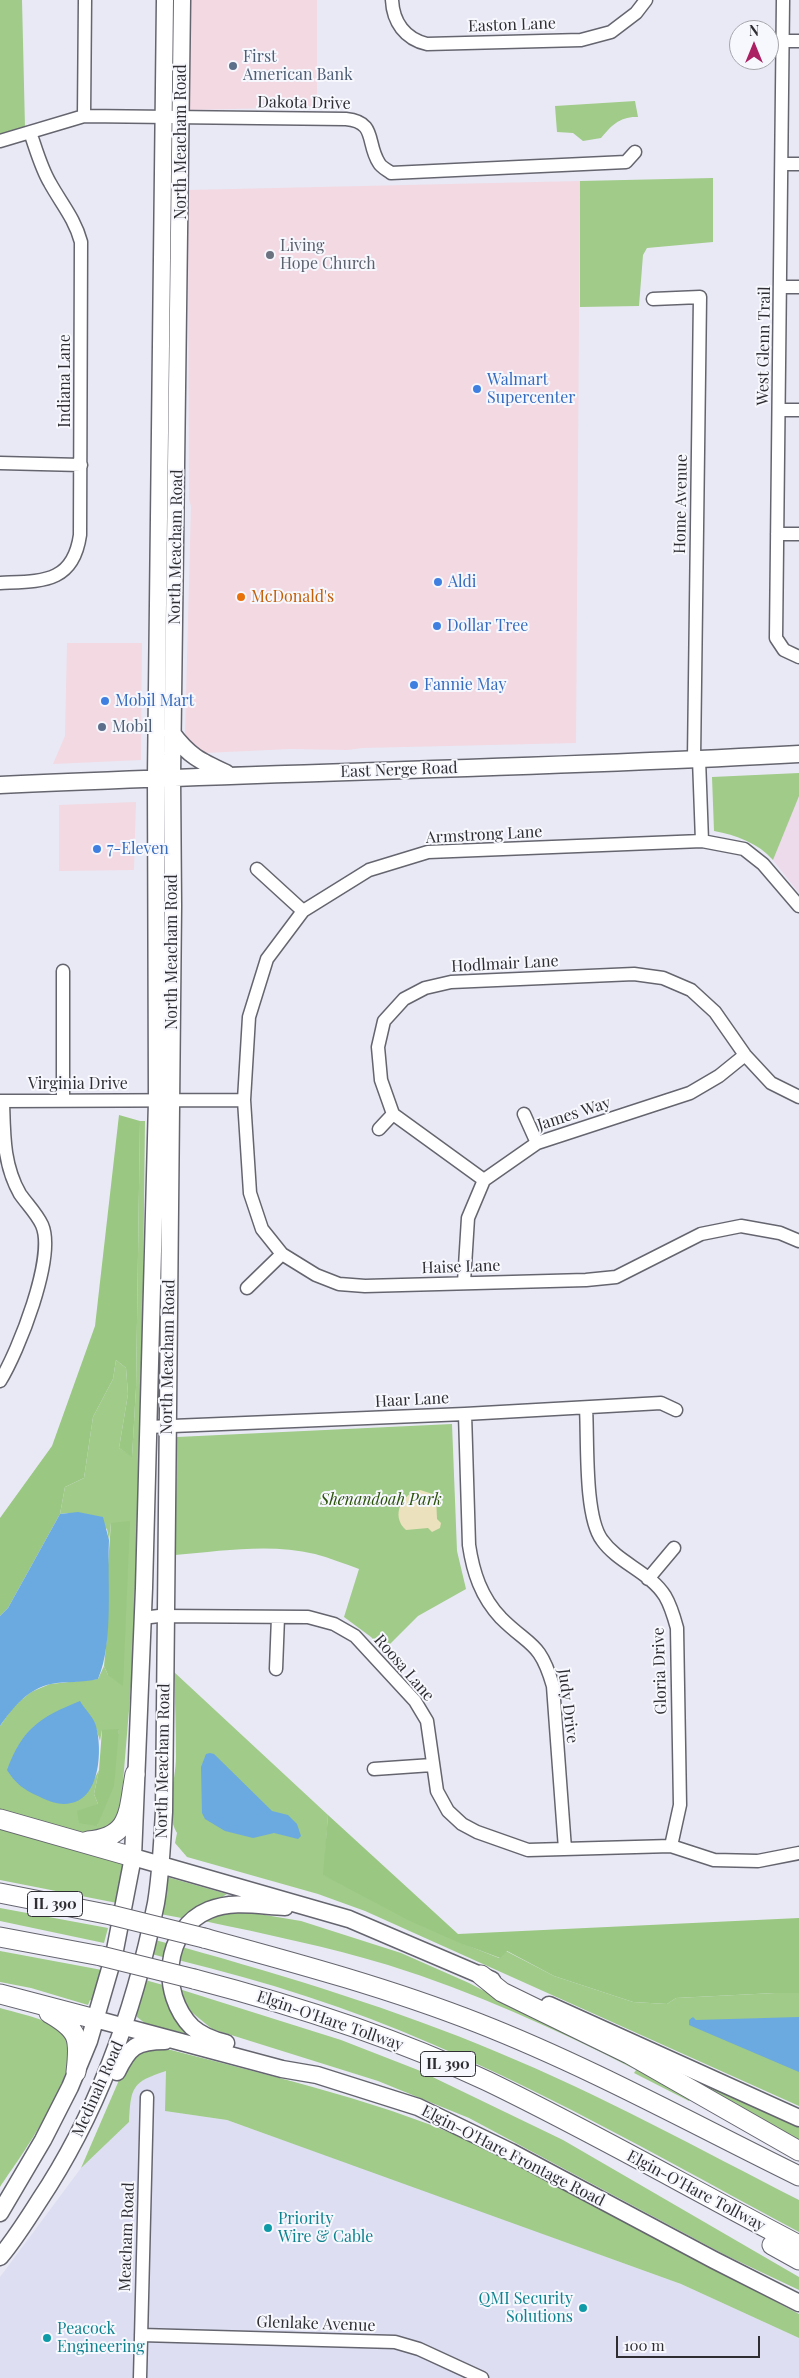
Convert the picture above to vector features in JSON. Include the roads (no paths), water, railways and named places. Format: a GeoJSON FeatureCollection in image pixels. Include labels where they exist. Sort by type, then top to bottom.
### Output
{"type":"FeatureCollection","features":[{"type":"Feature","properties":{"kind":"highway"},"geometry":{"type":"LineString","coordinates":[[82,1842],[113,1837],[122,1828],[128,1812],[135,1774]]}},
{"type":"Feature","properties":{"kind":"highway"},"geometry":{"type":"LineString","coordinates":[[0,1819],[133,1857]]}},
{"type":"Feature","properties":{"kind":"highway","name":"IL 390"},"geometry":{"type":"LineString","coordinates":[[0,1894],[110,1915],[204,1938],[395,1992],[479,2023],[557,2056],[799,2176]]}},
{"type":"Feature","properties":{"kind":"highway","name":"Elgin-O'Hare Tollway"},"geometry":{"type":"LineString","coordinates":[[0,1937],[101,1956],[194,1979],[320,2016],[429,2056],[487,2081],[799,2245]]}},
{"type":"Feature","properties":{"kind":"highway"},"geometry":{"type":"LineString","coordinates":[[481,1975],[502,1992],[629,2054],[799,2151]]}},
{"type":"Feature","properties":{"kind":"highway"},"geometry":{"type":"LineString","coordinates":[[0,1994],[96,2019]]}},
{"type":"Feature","properties":{"kind":"highway"},"geometry":{"type":"LineString","coordinates":[[30,2002],[72,2028],[78,2040],[76,2072]]}},
{"type":"Feature","properties":{"kind":"highway"},"geometry":{"type":"LineString","coordinates":[[687,2187],[717,2214],[799,2260]]}},
{"type":"Feature","properties":{"kind":"main road","name":"North Meacham Road"},"geometry":{"type":"LineString","coordinates":[[156,1903],[161,1864],[164,1812],[166,1426],[162,118],[165,0]]}},
{"type":"Feature","properties":{"kind":"main road","name":"North Meacham Road"},"geometry":{"type":"LineString","coordinates":[[164,776],[172,733],[182,0]]}},
{"type":"Feature","properties":{"kind":"main road"},"geometry":{"type":"LineString","coordinates":[[172,733],[185,750],[197,760],[230,775]]}},
{"type":"Feature","properties":{"kind":"main road","name":"East Nerge Road"},"geometry":{"type":"LineString","coordinates":[[0,785],[164,776],[799,754]]}},
{"type":"Feature","properties":{"kind":"main road","name":"North Meacham Road"},"geometry":{"type":"LineString","coordinates":[[127,1895],[133,1857],[148,1426],[164,1100]]}},
{"type":"Feature","properties":{"kind":"main road"},"geometry":{"type":"LineString","coordinates":[[133,1857],[312,1908],[396,1938],[799,2118]]}},
{"type":"Feature","properties":{"kind":"main road","name":"Medinah Road"},"geometry":{"type":"LineString","coordinates":[[0,2213],[42,2140],[76,2072],[96,2019],[114,1955],[127,1895]]}},
{"type":"Feature","properties":{"kind":"main road","name":"Medinah Road"},"geometry":{"type":"LineString","coordinates":[[0,2257],[11,2244],[63,2165],[98,2096],[125,2026],[156,1903]]}},
{"type":"Feature","properties":{"kind":"main road"},"geometry":{"type":"LineString","coordinates":[[312,1908],[243,1904],[225,1905],[208,1910],[186,1927],[178,1941],[173,1953],[170,1983],[173,1998],[180,2012],[191,2026],[205,2037],[284,2061],[317,2075]]}},
{"type":"Feature","properties":{"kind":"main road","name":"Elgin-O'Hare Frontage Road"},"geometry":{"type":"LineString","coordinates":[[96,2019],[282,2068],[317,2075],[418,2107],[466,2129],[799,2303]]}},
{"type":"Feature","properties":{"kind":"main road"},"geometry":{"type":"LineString","coordinates":[[63,2165],[82,2147],[130,2048],[149,2042],[174,2040]]}},
{"type":"Feature","properties":{"kind":"street"},"geometry":{"type":"LineString","coordinates":[[84,116],[85,0]]}},
{"type":"Feature","properties":{"kind":"street","name":"Easton Lane"},"geometry":{"type":"LineString","coordinates":[[392,0],[394,17],[403,30],[414,39],[427,44],[581,40],[611,32],[636,13],[646,0]]}},
{"type":"Feature","properties":{"kind":"street","name":"West Glenn Trail"},"geometry":{"type":"LineString","coordinates":[[783,0],[776,638],[784,650],[799,657]]}},
{"type":"Feature","properties":{"kind":"street"},"geometry":{"type":"LineString","coordinates":[[782,41],[799,41]]}},
{"type":"Feature","properties":{"kind":"street","name":"Dakota Drive"},"geometry":{"type":"LineString","coordinates":[[0,141],[84,116],[357,120],[367,128],[379,163],[391,173],[626,162],[635,152]]}},
{"type":"Feature","properties":{"kind":"street","name":"Indiana Lane"},"geometry":{"type":"LineString","coordinates":[[0,583],[48,578],[62,572],[72,564],[78,550],[80,535],[81,242],[78,230],[66,206],[50,183],[30,132]]}},
{"type":"Feature","properties":{"kind":"street"},"geometry":{"type":"LineString","coordinates":[[782,164],[799,164]]}},
{"type":"Feature","properties":{"kind":"street"},"geometry":{"type":"LineString","coordinates":[[780,288],[799,287]]}},
{"type":"Feature","properties":{"kind":"street","name":"Home Avenue"},"geometry":{"type":"LineString","coordinates":[[652,299],[700,297],[697,759],[702,841]]}},
{"type":"Feature","properties":{"kind":"street"},"geometry":{"type":"LineString","coordinates":[[779,410],[799,410]]}},
{"type":"Feature","properties":{"kind":"street"},"geometry":{"type":"LineString","coordinates":[[0,463],[81,466]]}},
{"type":"Feature","properties":{"kind":"street"},"geometry":{"type":"LineString","coordinates":[[777,534],[799,534]]}},
{"type":"Feature","properties":{"kind":"street","name":"Armstrong Lane"},"geometry":{"type":"LineString","coordinates":[[244,1100],[249,1017],[267,959],[303,911],[369,870],[428,852],[702,841],[744,849],[763,864],[799,906]]}},
{"type":"Feature","properties":{"kind":"street"},"geometry":{"type":"LineString","coordinates":[[257,869],[303,911]]}},
{"type":"Feature","properties":{"kind":"street"},"geometry":{"type":"LineString","coordinates":[[63,971],[63,1100]]}},
{"type":"Feature","properties":{"kind":"street","name":"Hodlmair Lane"},"geometry":{"type":"LineString","coordinates":[[393,1114],[381,1080],[378,1047],[384,1021],[404,999],[424,988],[451,982],[634,974],[663,978],[691,990],[715,1012],[745,1055],[771,1083],[799,1097]]}},
{"type":"Feature","properties":{"kind":"street","name":"James Way"},"geometry":{"type":"LineString","coordinates":[[484,1180],[537,1142],[690,1093],[719,1076],[745,1055]]}},
{"type":"Feature","properties":{"kind":"street","name":"Virginia Drive"},"geometry":{"type":"LineString","coordinates":[[1,1101],[244,1100]]}},
{"type":"Feature","properties":{"kind":"street","name":"Haise Lane"},"geometry":{"type":"LineString","coordinates":[[244,1100],[250,1192],[262,1229],[282,1254],[316,1275],[339,1284],[365,1286],[586,1280],[616,1277],[701,1234],[741,1226],[780,1233],[799,1241]]}},
{"type":"Feature","properties":{"kind":"street"},"geometry":{"type":"LineString","coordinates":[[0,1381],[5,1361],[26,1324],[46,1248],[42,1226],[20,1192],[5,1158],[1,1101]]}},
{"type":"Feature","properties":{"kind":"street"},"geometry":{"type":"LineString","coordinates":[[378,1129],[393,1114],[484,1180],[468,1218],[464,1282]]}},
{"type":"Feature","properties":{"kind":"street"},"geometry":{"type":"LineString","coordinates":[[524,1114],[537,1142]]}},
{"type":"Feature","properties":{"kind":"street"},"geometry":{"type":"LineString","coordinates":[[247,1288],[282,1254]]}},
{"type":"Feature","properties":{"kind":"street","name":"Haar Lane"},"geometry":{"type":"LineString","coordinates":[[148,1426],[465,1414],[662,1403],[676,1410]]}},
{"type":"Feature","properties":{"kind":"street","name":"Gloria Drive"},"geometry":{"type":"LineString","coordinates":[[586,1408],[591,1511],[601,1539],[615,1554],[648,1578],[664,1594],[672,1610],[677,1628],[680,1805],[671,1846]]}},
{"type":"Feature","properties":{"kind":"street","name":"Judy Drive"},"geometry":{"type":"LineString","coordinates":[[465,1414],[469,1545],[472,1564],[478,1586],[500,1617],[535,1646],[546,1663],[553,1686],[565,1849]]}},
{"type":"Feature","properties":{"kind":"street"},"geometry":{"type":"LineString","coordinates":[[648,1578],[674,1548]]}},
{"type":"Feature","properties":{"kind":"street","name":"Roosa Lane"},"geometry":{"type":"LineString","coordinates":[[142,1618],[165,1616],[308,1617],[334,1624],[355,1636],[415,1701],[427,1721],[432,1743],[432,1764],[437,1792],[448,1811],[462,1824],[528,1850],[671,1846],[714,1860],[758,1861],[799,1853]]}},
{"type":"Feature","properties":{"kind":"street"},"geometry":{"type":"LineString","coordinates":[[276,1669],[278,1617]]}},
{"type":"Feature","properties":{"kind":"street"},"geometry":{"type":"LineString","coordinates":[[374,1768],[432,1764]]}},
{"type":"Feature","properties":{"kind":"street","name":"Meacham Road"},"geometry":{"type":"LineString","coordinates":[[140,2378],[147,2097]]}},
{"type":"Feature","properties":{"kind":"street","name":"Glenlake Avenue"},"geometry":{"type":"LineString","coordinates":[[141,2335],[395,2342],[419,2349],[482,2378]]}},
{"type":"Feature","properties":{"kind":"water"},"geometry":{"type":"Polygon","coordinates":[[[78,1512],[103,1517],[109,1540],[108,1630],[103,1664],[98,1679],[51,1684],[35,1690],[21,1700],[0,1726],[0,1616],[8,1608],[60,1514],[78,1512]]]}},
{"type":"Feature","properties":{"kind":"water"},"geometry":{"type":"Polygon","coordinates":[[[80,1701],[95,1723],[99,1744],[97,1770],[89,1792],[81,1799],[63,1804],[42,1798],[24,1789],[13,1779],[7,1770],[19,1744],[34,1726],[54,1713],[80,1701]]]}},
{"type":"Feature","properties":{"kind":"water"},"geometry":{"type":"Polygon","coordinates":[[[206,1754],[214,1754],[272,1811],[288,1815],[297,1824],[301,1836],[298,1839],[274,1833],[253,1838],[225,1831],[205,1819],[202,1813],[201,1767],[206,1754]]]}},
{"type":"Feature","properties":{"kind":"water"},"geometry":{"type":"Polygon","coordinates":[[[693,2017],[696,2020],[799,2017],[799,2072],[689,2025],[689,2020],[693,2017]]]}},
{"type":"Feature","properties":{"kind":"place","name":"First American Bank"},"geometry":{"type":"Point","coordinates":[233,66]}},
{"type":"Feature","properties":{"kind":"place","name":"Living Hope Church"},"geometry":{"type":"Point","coordinates":[270,255]}},
{"type":"Feature","properties":{"kind":"place","name":"Walmart Supercenter"},"geometry":{"type":"Point","coordinates":[477,389]}},
{"type":"Feature","properties":{"kind":"place","name":"Aldi"},"geometry":{"type":"Point","coordinates":[438,582]}},
{"type":"Feature","properties":{"kind":"place","name":"McDonald's"},"geometry":{"type":"Point","coordinates":[241,597]}},
{"type":"Feature","properties":{"kind":"place","name":"Dollar Tree"},"geometry":{"type":"Point","coordinates":[437,626]}},
{"type":"Feature","properties":{"kind":"place","name":"Fannie May"},"geometry":{"type":"Point","coordinates":[414,685]}},
{"type":"Feature","properties":{"kind":"place","name":"Mobil Mart"},"geometry":{"type":"Point","coordinates":[105,701]}},
{"type":"Feature","properties":{"kind":"place","name":"Mobil"},"geometry":{"type":"Point","coordinates":[102,727]}},
{"type":"Feature","properties":{"kind":"place","name":"7-Eleven"},"geometry":{"type":"Point","coordinates":[97,849]}},
{"type":"Feature","properties":{"kind":"place","name":"Priority Wire & Cable"},"geometry":{"type":"Point","coordinates":[268,2228]}},
{"type":"Feature","properties":{"kind":"place","name":"QMI Security Solutions"},"geometry":{"type":"Point","coordinates":[583,2308]}},
{"type":"Feature","properties":{"kind":"place","name":"Peacock Engineering"},"geometry":{"type":"Point","coordinates":[47,2338]}},
{"type":"Feature","properties":{"kind":"park label","name":"Shenandoah Park"},"geometry":{"type":"Point","coordinates":[381,1500]}}]}
